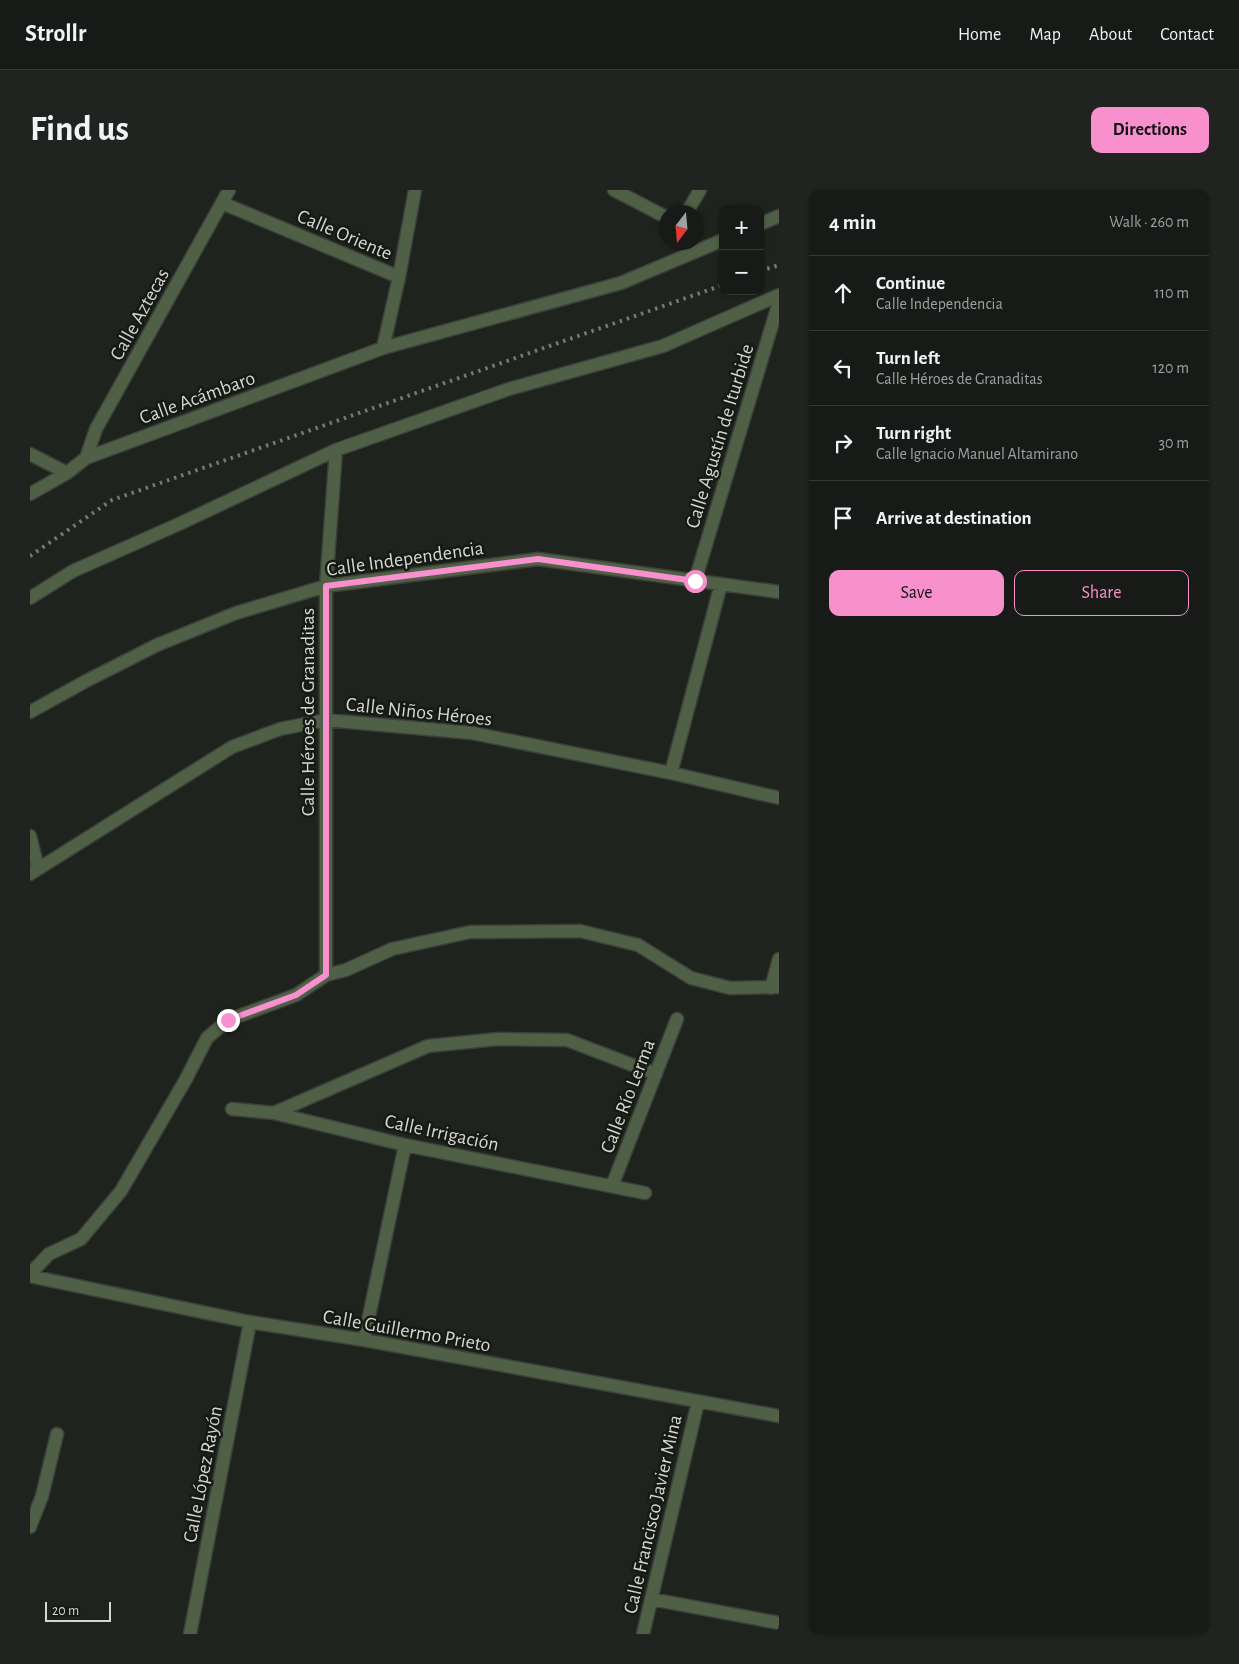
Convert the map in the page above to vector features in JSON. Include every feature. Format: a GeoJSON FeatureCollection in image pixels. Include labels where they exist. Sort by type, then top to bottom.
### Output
{"type":"FeatureCollection","features":[{"type":"Feature","properties":{"kind":"street","name":"Calle Aztecas"},"geometry":{"type":"LineString","coordinates":[[86,458],[96,429],[229,190]]}},
{"type":"Feature","properties":{"kind":"street"},"geometry":{"type":"LineString","coordinates":[[383,348],[399,277],[415,190]]}},
{"type":"Feature","properties":{"kind":"street"},"geometry":{"type":"LineString","coordinates":[[614,190],[659,212]]}},
{"type":"Feature","properties":{"kind":"street"},"geometry":{"type":"LineString","coordinates":[[691,205],[700,190]]}},
{"type":"Feature","properties":{"kind":"street","name":"Calle Oriente"},"geometry":{"type":"LineString","coordinates":[[222,202],[399,277]]}},
{"type":"Feature","properties":{"kind":"street"},"geometry":{"type":"LineString","coordinates":[[764,222],[779,216]]}},
{"type":"Feature","properties":{"kind":"street","name":"Calle Acámbaro"},"geometry":{"type":"LineString","coordinates":[[704,244],[719,241]]}},
{"type":"Feature","properties":{"kind":"street","name":"Calle Acámbaro"},"geometry":{"type":"LineString","coordinates":[[30,494],[67,474],[86,458],[383,348],[621,283],[689,250]]}},
{"type":"Feature","properties":{"kind":"street"},"geometry":{"type":"LineString","coordinates":[[30,598],[73,571],[179,524],[336,450],[509,389],[663,346],[779,295]]}},
{"type":"Feature","properties":{"kind":"street","name":"Calle Agustín de Iturbide"},"geometry":{"type":"LineString","coordinates":[[695,581],[779,302]]}},
{"type":"Feature","properties":{"kind":"street","name":"Calle Héroes de Granaditas"},"geometry":{"type":"LineString","coordinates":[[326,975],[326,586],[336,450]]}},
{"type":"Feature","properties":{"kind":"street"},"geometry":{"type":"LineString","coordinates":[[30,454],[67,474]]}},
{"type":"Feature","properties":{"kind":"street","name":"Calle Independencia"},"geometry":{"type":"LineString","coordinates":[[30,712],[157,645],[236,614],[326,586],[538,559],[779,592]]}},
{"type":"Feature","properties":{"kind":"street"},"geometry":{"type":"LineString","coordinates":[[671,773],[721,584]]}},
{"type":"Feature","properties":{"kind":"street","name":"Calle Niños Héroes"},"geometry":{"type":"LineString","coordinates":[[34,871],[232,747],[280,729],[326,720],[472,733],[671,773],[779,798]]}},
{"type":"Feature","properties":{"kind":"street"},"geometry":{"type":"LineString","coordinates":[[30,836],[34,871]]}},
{"type":"Feature","properties":{"kind":"street"},"geometry":{"type":"LineString","coordinates":[[30,1275],[49,1254],[81,1239],[121,1192],[186,1079],[207,1038],[228,1020],[296,995],[326,975],[346,970],[392,949],[470,932],[580,931],[638,945],[691,978],[730,988],[775,987],[779,959]]}},
{"type":"Feature","properties":{"kind":"street","name":"Calle Río Lerma"},"geometry":{"type":"LineString","coordinates":[[612,1186],[677,1019]]}},
{"type":"Feature","properties":{"kind":"street"},"geometry":{"type":"LineString","coordinates":[[274,1113],[428,1046],[498,1039],[567,1040],[656,1074]]}},
{"type":"Feature","properties":{"kind":"street","name":"Calle Irrigación"},"geometry":{"type":"LineString","coordinates":[[232,1109],[274,1113],[405,1145],[644,1193]]}},
{"type":"Feature","properties":{"kind":"street"},"geometry":{"type":"LineString","coordinates":[[364,1340],[405,1145]]}},
{"type":"Feature","properties":{"kind":"street","name":"Calle Guillermo Prieto"},"geometry":{"type":"LineString","coordinates":[[30,1275],[250,1322],[364,1340],[779,1416]]}},
{"type":"Feature","properties":{"kind":"street","name":"Calle López Rayón"},"geometry":{"type":"LineString","coordinates":[[190,1634],[250,1322]]}},
{"type":"Feature","properties":{"kind":"street","name":"Calle Francisco Javier Mina"},"geometry":{"type":"LineString","coordinates":[[643,1634],[698,1402]]}},
{"type":"Feature","properties":{"kind":"street"},"geometry":{"type":"LineString","coordinates":[[30,1527],[42,1496],[57,1434]]}},
{"type":"Feature","properties":{"kind":"street"},"geometry":{"type":"LineString","coordinates":[[651,1599],[779,1623]]}},
{"type":"Feature","properties":{"kind":"railway"},"geometry":{"type":"LineString","coordinates":[[764,270],[779,265]]}},
{"type":"Feature","properties":{"kind":"railway"},"geometry":{"type":"LineString","coordinates":[[30,556],[112,500],[719,286]]}},
{"type":"Feature","properties":{"kind":"route"},"geometry":{"type":"LineString","coordinates":[[228,1020],[296,995],[326,975],[326,586],[538,559],[695,581]]}}]}
